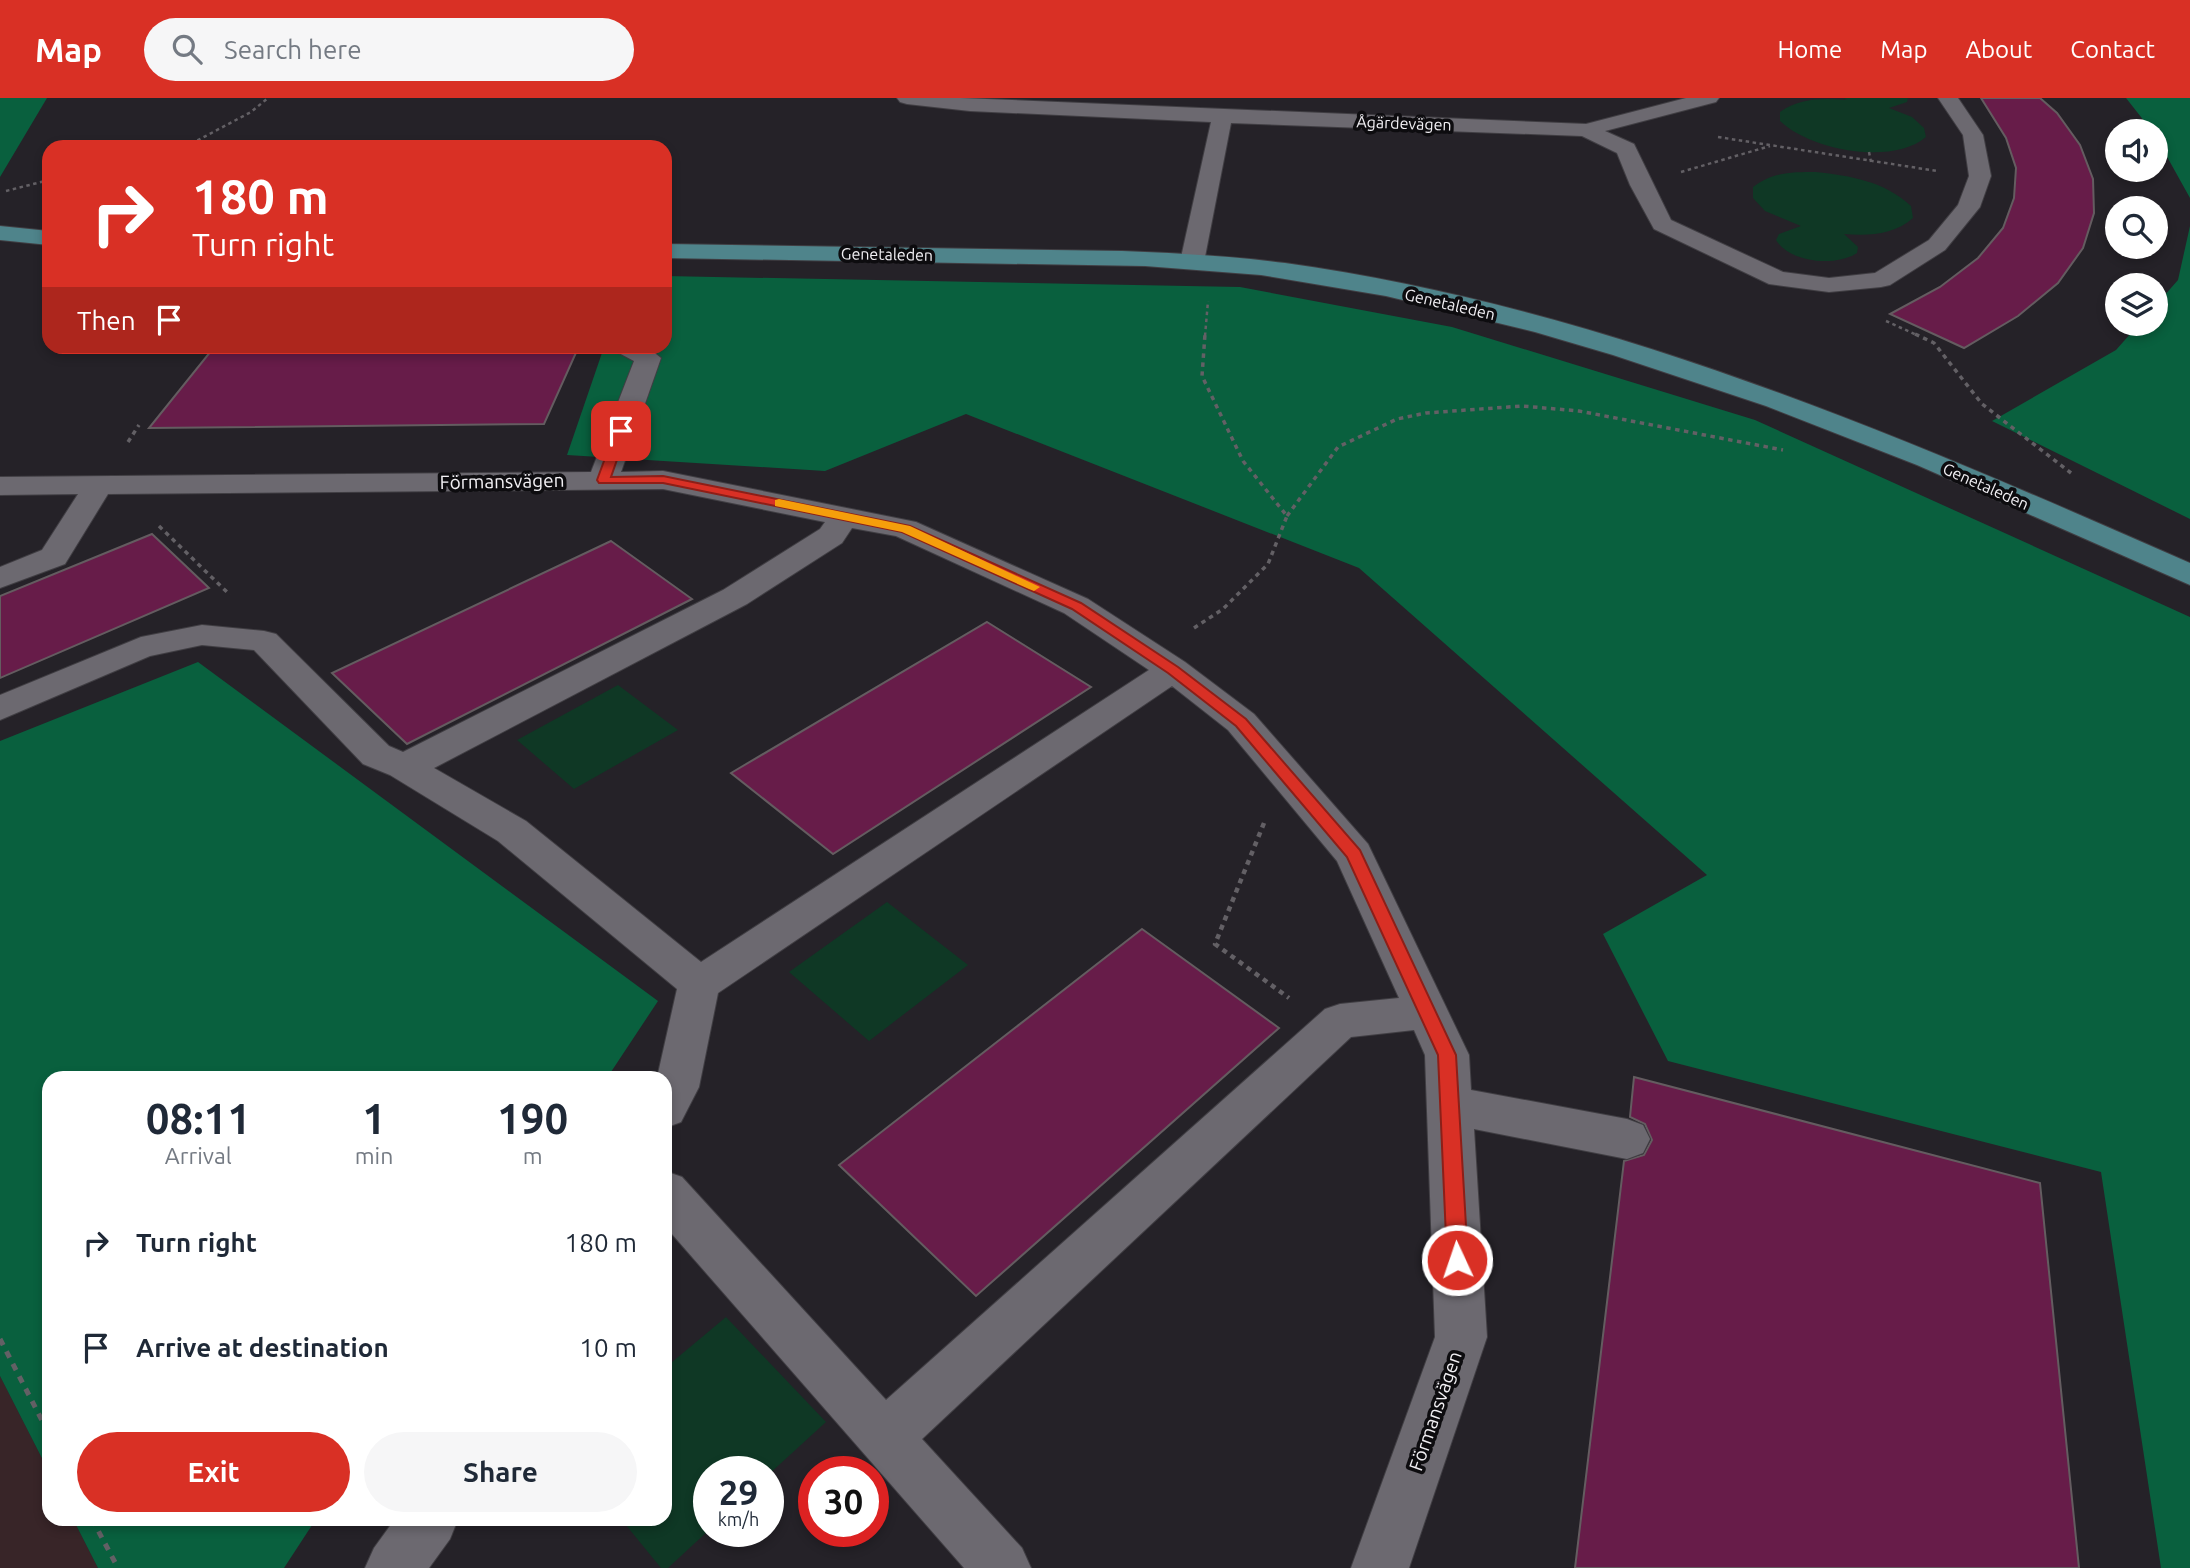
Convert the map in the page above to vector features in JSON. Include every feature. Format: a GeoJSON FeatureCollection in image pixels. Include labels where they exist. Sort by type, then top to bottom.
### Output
{"type":"FeatureCollection","features":[{"type":"Feature","properties":{"kind":"main road"},"geometry":{"type":"LineString","coordinates":[[0,233],[42,237]]}},
{"type":"Feature","properties":{"kind":"main road","name":"Genetaleden"},"geometry":{"type":"LineString","coordinates":[[672,251],[1122,258],[1192,262],[1305,274],[1428,298],[1572,334],[1727,384],[1925,459],[2190,575]]}},
{"type":"Feature","properties":{"kind":"street","name":"Ågärdevägen"},"geometry":{"type":"LineString","coordinates":[[907,98],[970,104],[1222,117],[1586,130]]}},
{"type":"Feature","properties":{"kind":"street"},"geometry":{"type":"LineString","coordinates":[[1400,98],[1405,123]]}},
{"type":"Feature","properties":{"kind":"street"},"geometry":{"type":"LineString","coordinates":[[1586,130],[1709,98]]}},
{"type":"Feature","properties":{"kind":"street"},"geometry":{"type":"LineString","coordinates":[[1586,130],[1626,149],[1641,186],[1662,225],[1778,279],[1829,285],[1881,281],[1937,245],[1969,207],[1980,176],[1973,135],[1948,98]]}},
{"type":"Feature","properties":{"kind":"street"},"geometry":{"type":"LineString","coordinates":[[1192,262],[1222,117]]}},
{"type":"Feature","properties":{"kind":"street"},"geometry":{"type":"LineString","coordinates":[[603,480],[648,358],[641,354]]}},
{"type":"Feature","properties":{"kind":"street","name":"Förmansvägen"},"geometry":{"type":"LineString","coordinates":[[0,486],[663,480],[905,528],[1064,600],[1162,663],[1241,722],[1354,854],[1447,1055],[1461,1337],[1380,1568]]}},
{"type":"Feature","properties":{"kind":"street"},"geometry":{"type":"LineString","coordinates":[[0,578],[54,557],[99,485]]}},
{"type":"Feature","properties":{"kind":"street"},"geometry":{"type":"LineString","coordinates":[[403,766],[432,755],[735,597],[831,536],[845,516]]}},
{"type":"Feature","properties":{"kind":"street"},"geometry":{"type":"LineString","coordinates":[[0,709],[141,647],[202,635],[264,641],[376,755],[403,766],[512,831],[699,984]]}},
{"type":"Feature","properties":{"kind":"street"},"geometry":{"type":"LineString","coordinates":[[672,1096],[677,1087],[699,984],[1162,663]]}},
{"type":"Feature","properties":{"kind":"street"},"geometry":{"type":"LineString","coordinates":[[886,1436],[1340,1021],[1427,1012]]}},
{"type":"Feature","properties":{"kind":"street"},"geometry":{"type":"LineString","coordinates":[[1450,1105],[1627,1139]]}},
{"type":"Feature","properties":{"kind":"street"},"geometry":{"type":"LineString","coordinates":[[672,1200],[1002,1568]]}},
{"type":"Feature","properties":{"kind":"street"},"geometry":{"type":"LineString","coordinates":[[394,1568],[425,1526]]}},
{"type":"Feature","properties":{"kind":"path"},"geometry":{"type":"LineString","coordinates":[[198,140],[251,111],[268,98]]}},
{"type":"Feature","properties":{"kind":"path"},"geometry":{"type":"LineString","coordinates":[[1707,136],[1980,176]]}},
{"type":"Feature","properties":{"kind":"path"},"geometry":{"type":"LineString","coordinates":[[1641,186],[1774,145]]}},
{"type":"Feature","properties":{"kind":"path"},"geometry":{"type":"LineString","coordinates":[[1869,152],[1871,162]]}},
{"type":"Feature","properties":{"kind":"path"},"geometry":{"type":"LineString","coordinates":[[0,193],[42,182]]}},
{"type":"Feature","properties":{"kind":"path"},"geometry":{"type":"LineString","coordinates":[[1192,262],[1208,300],[1202,376],[1243,461],[1287,516]]}},
{"type":"Feature","properties":{"kind":"path"},"geometry":{"type":"LineString","coordinates":[[1829,285],[1871,314],[1934,343],[1982,404],[2078,479]]}},
{"type":"Feature","properties":{"kind":"path"},"geometry":{"type":"LineString","coordinates":[[1162,663],[1223,609],[1268,564],[1287,516],[1338,447],[1397,419],[1426,413],[1522,406],[1579,411],[1792,452]]}},
{"type":"Feature","properties":{"kind":"path"},"geometry":{"type":"LineString","coordinates":[[139,425],[99,485],[159,526],[224,587],[264,641]]}},
{"type":"Feature","properties":{"kind":"path"},"geometry":{"type":"LineString","coordinates":[[1285,773],[1214,944],[1332,1029]]}},
{"type":"Feature","properties":{"kind":"path"},"geometry":{"type":"LineString","coordinates":[[0,1339],[42,1420]]}},
{"type":"Feature","properties":{"kind":"path"},"geometry":{"type":"LineString","coordinates":[[96,1526],[118,1568]]}},
{"type":"Feature","properties":{"kind":"shaded area"},"geometry":{"type":"Polygon","coordinates":[[[0,1376],[42,1458],[42,1526],[77,1526],[98,1568],[0,1568],[0,1376]]]}},
{"type":"Feature","properties":{"kind":"green space"},"geometry":{"type":"Polygon","coordinates":[[[0,98],[47,98],[0,177],[0,98]]]}},
{"type":"Feature","properties":{"kind":"green space"},"geometry":{"type":"Polygon","coordinates":[[[1844,98],[1908,98],[1907,102],[1889,108],[1912,117],[1924,128],[1926,137],[1911,146],[1893,151],[1852,151],[1811,140],[1780,121],[1780,112],[1795,104],[1820,99],[1847,100],[1844,98]]]}},
{"type":"Feature","properties":{"kind":"green space"},"geometry":{"type":"Polygon","coordinates":[[[2126,98],[2190,98],[2190,198],[2168,159],[2168,119],[2143,119],[2126,98]]]}},
{"type":"Feature","properties":{"kind":"green space"},"geometry":{"type":"Polygon","coordinates":[[[1816,172],[1878,185],[1911,206],[1913,218],[1889,231],[1862,235],[1844,234],[1858,247],[1857,253],[1848,257],[1826,261],[1792,254],[1776,240],[1779,234],[1801,226],[1765,211],[1753,198],[1753,187],[1775,176],[1816,172]]]}},
{"type":"Feature","properties":{"kind":"green space"},"geometry":{"type":"Polygon","coordinates":[[[2190,226],[2190,519],[1992,421],[2116,350],[2128,336],[2168,336],[2168,291],[2178,280],[2190,226]]]}},
{"type":"Feature","properties":{"kind":"green space"},"geometry":{"type":"Polygon","coordinates":[[[672,276],[1240,287],[1452,327],[1755,420],[2190,617],[2190,1568],[2161,1568],[2101,1172],[1668,1061],[1603,934],[1707,875],[1359,568],[966,414],[825,471],[567,455],[602,354],[672,354],[672,276]]]}},
{"type":"Feature","properties":{"kind":"green space"},"geometry":{"type":"Polygon","coordinates":[[[198,662],[658,1001],[612,1071],[42,1071],[42,1458],[0,1376],[0,741],[198,662]]]}},
{"type":"Feature","properties":{"kind":"green space"},"geometry":{"type":"Polygon","coordinates":[[[618,685],[678,730],[574,789],[517,740],[618,685]]]}},
{"type":"Feature","properties":{"kind":"green space"},"geometry":{"type":"Polygon","coordinates":[[[887,902],[968,965],[869,1041],[789,972],[887,902]]]}},
{"type":"Feature","properties":{"kind":"green space"},"geometry":{"type":"Polygon","coordinates":[[[726,1317],[826,1422],[784,1460],[784,1456],[693,1456],[693,1545],[668,1568],[661,1568],[627,1526],[672,1526],[672,1362],[726,1317]]]}},
{"type":"Feature","properties":{"kind":"green space"},"geometry":{"type":"Polygon","coordinates":[[[77,1526],[311,1526],[284,1568],[98,1568],[77,1526]]]}},
{"type":"Feature","properties":{"kind":"building"},"geometry":{"type":"Polygon","coordinates":[[[1981,98],[2040,98],[2057,113],[2080,145],[2093,179],[2094,213],[2083,248],[2058,283],[2018,316],[1964,348],[1890,314],[1940,287],[1978,258],[2003,228],[2014,198],[2016,168],[2006,138],[1981,98]]]}},
{"type":"Feature","properties":{"kind":"building"},"geometry":{"type":"Polygon","coordinates":[[[209,354],[575,354],[544,424],[149,428],[209,354]]]}},
{"type":"Feature","properties":{"kind":"building"},"geometry":{"type":"Polygon","coordinates":[[[152,534],[209,588],[0,678],[0,596],[152,534]]]}},
{"type":"Feature","properties":{"kind":"building"},"geometry":{"type":"Polygon","coordinates":[[[611,541],[692,599],[407,744],[332,673],[611,541]]]}},
{"type":"Feature","properties":{"kind":"building"},"geometry":{"type":"Polygon","coordinates":[[[987,622],[1091,687],[833,854],[731,773],[987,622]]]}},
{"type":"Feature","properties":{"kind":"building"},"geometry":{"type":"Polygon","coordinates":[[[1142,929],[1279,1028],[976,1296],[839,1165],[1142,929]]]}},
{"type":"Feature","properties":{"kind":"building"},"geometry":{"type":"Polygon","coordinates":[[[1634,1077],[2040,1183],[2079,1568],[1575,1568],[1624,1161],[1644,1155],[1652,1140],[1645,1124],[1630,1117],[1634,1077]]]}},
{"type":"Feature","properties":{"kind":"slow traffic"},"geometry":{"type":"LineString","coordinates":[[779,503],[905,528],[1034,587]]}},
{"type":"Feature","properties":{"kind":"route"},"geometry":{"type":"LineString","coordinates":[[621,431],[603,480],[663,480],[905,528],[1076,606],[1173,670],[1241,722],[1354,854],[1447,1055],[1457,1260]]}}]}
